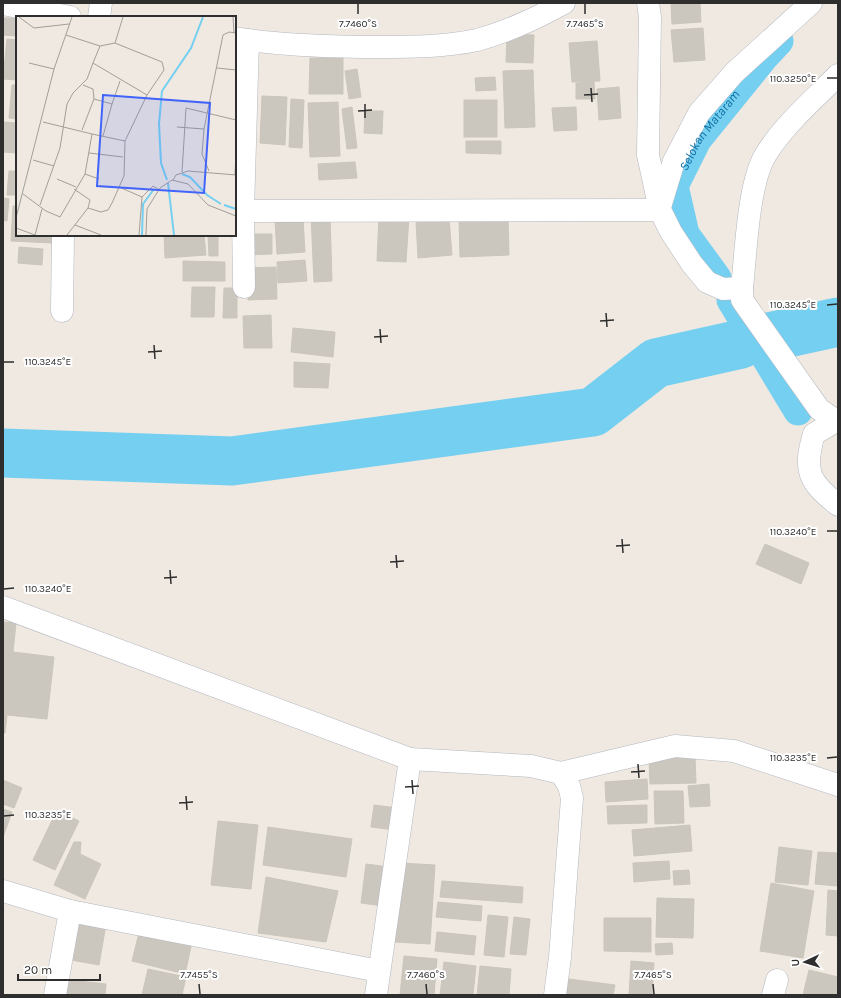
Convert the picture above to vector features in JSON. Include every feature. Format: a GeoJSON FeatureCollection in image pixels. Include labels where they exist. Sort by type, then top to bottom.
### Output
{"type":"FeatureCollection","features":[{"type":"Feature","properties":{"kind":"street"},"geometry":{"type":"LineString","coordinates":[[99,16],[101,3]]}},
{"type":"Feature","properties":{"kind":"street"},"geometry":{"type":"LineString","coordinates":[[244,287],[239,211],[241,39],[317,46],[435,45],[476,40],[500,33],[564,3]]}},
{"type":"Feature","properties":{"kind":"street"},"geometry":{"type":"LineString","coordinates":[[648,3],[650,17],[648,155],[660,210],[671,232],[692,264],[707,282],[742,294],[819,409],[837,422],[814,434],[808,454],[810,474],[820,491],[838,505]]}},
{"type":"Feature","properties":{"kind":"street"},"geometry":{"type":"LineString","coordinates":[[660,210],[674,161],[699,113],[734,73],[811,3]]}},
{"type":"Feature","properties":{"kind":"street"},"geometry":{"type":"LineString","coordinates":[[3,4],[65,16]]}},
{"type":"Feature","properties":{"kind":"street"},"geometry":{"type":"LineString","coordinates":[[742,294],[754,181],[766,155],[789,125],[838,75]]}},
{"type":"Feature","properties":{"kind":"street"},"geometry":{"type":"LineString","coordinates":[[239,211],[660,210]]}},
{"type":"Feature","properties":{"kind":"street"},"geometry":{"type":"LineString","coordinates":[[62,311],[63,236]]}},
{"type":"Feature","properties":{"kind":"street"},"geometry":{"type":"LineString","coordinates":[[3,607],[410,759],[531,766],[561,773],[675,746],[734,751],[838,785]]}},
{"type":"Feature","properties":{"kind":"street"},"geometry":{"type":"LineString","coordinates":[[376,995],[410,759]]}},
{"type":"Feature","properties":{"kind":"street"},"geometry":{"type":"LineString","coordinates":[[555,995],[560,957],[572,798],[569,786],[561,773]]}},
{"type":"Feature","properties":{"kind":"street"},"geometry":{"type":"LineString","coordinates":[[3,891],[70,912],[379,971]]}},
{"type":"Feature","properties":{"kind":"street"},"geometry":{"type":"LineString","coordinates":[[55,995],[70,912]]}},
{"type":"Feature","properties":{"kind":"building"},"geometry":{"type":"Polygon","coordinates":[[[671,3],[700,3],[701,22],[672,24],[671,3]]]}},
{"type":"Feature","properties":{"kind":"building"},"geometry":{"type":"Polygon","coordinates":[[[3,18],[16,18],[16,36],[3,35],[3,18]]]}},
{"type":"Feature","properties":{"kind":"building"},"geometry":{"type":"Polygon","coordinates":[[[703,28],[705,60],[674,62],[671,30],[703,28]]]}},
{"type":"Feature","properties":{"kind":"building"},"geometry":{"type":"Polygon","coordinates":[[[507,34],[534,35],[533,63],[506,62],[507,34]]]}},
{"type":"Feature","properties":{"kind":"building"},"geometry":{"type":"Polygon","coordinates":[[[7,39],[16,40],[16,80],[3,79],[7,39]]]}},
{"type":"Feature","properties":{"kind":"building"},"geometry":{"type":"Polygon","coordinates":[[[597,41],[600,81],[572,82],[569,43],[597,41]]]}},
{"type":"Feature","properties":{"kind":"building"},"geometry":{"type":"Polygon","coordinates":[[[310,58],[343,58],[343,94],[309,94],[310,58]]]}},
{"type":"Feature","properties":{"kind":"building"},"geometry":{"type":"Polygon","coordinates":[[[357,69],[361,97],[349,99],[345,71],[357,69]]]}},
{"type":"Feature","properties":{"kind":"building"},"geometry":{"type":"Polygon","coordinates":[[[533,70],[535,127],[505,128],[503,71],[533,70]]]}},
{"type":"Feature","properties":{"kind":"building"},"geometry":{"type":"Polygon","coordinates":[[[495,77],[496,90],[476,91],[475,78],[495,77]]]}},
{"type":"Feature","properties":{"kind":"building"},"geometry":{"type":"Polygon","coordinates":[[[594,82],[595,99],[576,99],[576,83],[594,82]]]}},
{"type":"Feature","properties":{"kind":"building"},"geometry":{"type":"Polygon","coordinates":[[[12,85],[16,85],[16,119],[9,118],[12,85]]]}},
{"type":"Feature","properties":{"kind":"building"},"geometry":{"type":"Polygon","coordinates":[[[619,87],[621,118],[599,120],[597,89],[619,87]]]}},
{"type":"Feature","properties":{"kind":"building"},"geometry":{"type":"Polygon","coordinates":[[[262,96],[287,97],[285,145],[260,143],[262,96]]]}},
{"type":"Feature","properties":{"kind":"building"},"geometry":{"type":"Polygon","coordinates":[[[291,99],[304,100],[302,148],[289,147],[291,99]]]}},
{"type":"Feature","properties":{"kind":"building"},"geometry":{"type":"Polygon","coordinates":[[[464,100],[497,100],[497,137],[464,137],[464,100]]]}},
{"type":"Feature","properties":{"kind":"building"},"geometry":{"type":"Polygon","coordinates":[[[338,102],[340,156],[310,157],[308,103],[338,102]]]}},
{"type":"Feature","properties":{"kind":"building"},"geometry":{"type":"Polygon","coordinates":[[[352,107],[357,148],[347,149],[342,109],[352,107]]]}},
{"type":"Feature","properties":{"kind":"building"},"geometry":{"type":"Polygon","coordinates":[[[576,107],[577,130],[554,131],[552,108],[576,107]]]}},
{"type":"Feature","properties":{"kind":"building"},"geometry":{"type":"Polygon","coordinates":[[[365,111],[383,111],[382,134],[364,133],[365,111]]]}},
{"type":"Feature","properties":{"kind":"building"},"geometry":{"type":"Polygon","coordinates":[[[3,122],[16,123],[16,153],[3,152],[3,122]]]}},
{"type":"Feature","properties":{"kind":"building"},"geometry":{"type":"Polygon","coordinates":[[[466,141],[501,141],[501,154],[466,153],[466,141]]]}},
{"type":"Feature","properties":{"kind":"building"},"geometry":{"type":"Polygon","coordinates":[[[355,162],[357,178],[319,180],[318,164],[355,162]]]}},
{"type":"Feature","properties":{"kind":"building"},"geometry":{"type":"Polygon","coordinates":[[[9,171],[16,171],[16,195],[7,195],[9,171]]]}},
{"type":"Feature","properties":{"kind":"building"},"geometry":{"type":"Polygon","coordinates":[[[3,198],[9,199],[7,221],[3,220],[3,198]]]}},
{"type":"Feature","properties":{"kind":"building"},"geometry":{"type":"Polygon","coordinates":[[[13,206],[16,206],[16,236],[52,236],[52,243],[11,241],[13,206]]]}},
{"type":"Feature","properties":{"kind":"building"},"geometry":{"type":"Polygon","coordinates":[[[330,214],[332,281],[314,282],[311,215],[330,214]]]}},
{"type":"Feature","properties":{"kind":"building"},"geometry":{"type":"Polygon","coordinates":[[[379,215],[409,216],[406,262],[377,261],[379,215]]]}},
{"type":"Feature","properties":{"kind":"building"},"geometry":{"type":"Polygon","coordinates":[[[449,218],[452,255],[418,258],[416,221],[449,218]]]}},
{"type":"Feature","properties":{"kind":"building"},"geometry":{"type":"Polygon","coordinates":[[[303,219],[305,252],[277,254],[275,221],[303,219]]]}},
{"type":"Feature","properties":{"kind":"building"},"geometry":{"type":"Polygon","coordinates":[[[508,220],[509,255],[460,257],[459,221],[508,220]]]}},
{"type":"Feature","properties":{"kind":"building"},"geometry":{"type":"Polygon","coordinates":[[[245,234],[272,234],[272,254],[245,255],[245,234]]]}},
{"type":"Feature","properties":{"kind":"building"},"geometry":{"type":"Polygon","coordinates":[[[164,236],[204,236],[206,255],[165,258],[164,236]]]}},
{"type":"Feature","properties":{"kind":"building"},"geometry":{"type":"Polygon","coordinates":[[[208,236],[218,236],[218,256],[209,256],[208,236]]]}},
{"type":"Feature","properties":{"kind":"building"},"geometry":{"type":"Polygon","coordinates":[[[19,247],[43,249],[42,265],[18,263],[19,247]]]}},
{"type":"Feature","properties":{"kind":"building"},"geometry":{"type":"Polygon","coordinates":[[[305,260],[307,281],[278,283],[277,262],[305,260]]]}},
{"type":"Feature","properties":{"kind":"building"},"geometry":{"type":"Polygon","coordinates":[[[183,261],[225,262],[225,281],[183,281],[183,261]]]}},
{"type":"Feature","properties":{"kind":"building"},"geometry":{"type":"Polygon","coordinates":[[[276,267],[277,299],[248,300],[247,268],[276,267]]]}},
{"type":"Feature","properties":{"kind":"building"},"geometry":{"type":"Polygon","coordinates":[[[192,287],[215,287],[214,317],[191,317],[192,287]]]}},
{"type":"Feature","properties":{"kind":"building"},"geometry":{"type":"Polygon","coordinates":[[[224,288],[237,288],[237,318],[223,318],[224,288]]]}},
{"type":"Feature","properties":{"kind":"building"},"geometry":{"type":"Polygon","coordinates":[[[271,315],[272,348],[244,348],[243,316],[271,315]]]}},
{"type":"Feature","properties":{"kind":"building"},"geometry":{"type":"Polygon","coordinates":[[[293,328],[335,332],[333,357],[291,352],[293,328]]]}},
{"type":"Feature","properties":{"kind":"building"},"geometry":{"type":"Polygon","coordinates":[[[294,362],[330,364],[328,388],[294,387],[294,362]]]}},
{"type":"Feature","properties":{"kind":"building"},"geometry":{"type":"Polygon","coordinates":[[[765,544],[809,563],[801,584],[756,564],[765,544]]]}},
{"type":"Feature","properties":{"kind":"building"},"geometry":{"type":"Polygon","coordinates":[[[3,622],[16,623],[13,652],[54,657],[47,719],[7,715],[5,733],[3,733],[3,622]]]}},
{"type":"Feature","properties":{"kind":"building"},"geometry":{"type":"Polygon","coordinates":[[[695,757],[696,783],[650,784],[649,759],[695,757]]]}},
{"type":"Feature","properties":{"kind":"building"},"geometry":{"type":"Polygon","coordinates":[[[647,779],[648,799],[606,802],[605,782],[647,779]]]}},
{"type":"Feature","properties":{"kind":"building"},"geometry":{"type":"Polygon","coordinates":[[[3,780],[22,788],[14,808],[3,804],[3,780]]]}},
{"type":"Feature","properties":{"kind":"building"},"geometry":{"type":"Polygon","coordinates":[[[709,784],[710,806],[690,807],[688,786],[709,784]]]}},
{"type":"Feature","properties":{"kind":"building"},"geometry":{"type":"Polygon","coordinates":[[[654,791],[683,791],[684,823],[655,824],[654,791]]]}},
{"type":"Feature","properties":{"kind":"building"},"geometry":{"type":"Polygon","coordinates":[[[374,805],[397,808],[395,830],[371,827],[374,805]]]}},
{"type":"Feature","properties":{"kind":"building"},"geometry":{"type":"Polygon","coordinates":[[[647,805],[647,823],[608,824],[607,806],[647,805]]]}},
{"type":"Feature","properties":{"kind":"building"},"geometry":{"type":"Polygon","coordinates":[[[3,809],[12,812],[3,837],[3,809]]]}},
{"type":"Feature","properties":{"kind":"building"},"geometry":{"type":"Polygon","coordinates":[[[57,810],[79,821],[55,870],[33,860],[57,810]]]}},
{"type":"Feature","properties":{"kind":"building"},"geometry":{"type":"Polygon","coordinates":[[[218,821],[258,825],[251,889],[211,885],[218,821]]]}},
{"type":"Feature","properties":{"kind":"building"},"geometry":{"type":"Polygon","coordinates":[[[690,825],[692,851],[634,856],[632,830],[690,825]]]}},
{"type":"Feature","properties":{"kind":"building"},"geometry":{"type":"Polygon","coordinates":[[[268,827],[352,839],[346,877],[263,865],[268,827]]]}},
{"type":"Feature","properties":{"kind":"building"},"geometry":{"type":"Polygon","coordinates":[[[74,842],[81,842],[80,854],[101,864],[85,899],[54,885],[74,842]]]}},
{"type":"Feature","properties":{"kind":"building"},"geometry":{"type":"Polygon","coordinates":[[[779,847],[812,851],[808,885],[775,882],[779,847]]]}},
{"type":"Feature","properties":{"kind":"building"},"geometry":{"type":"Polygon","coordinates":[[[818,852],[838,853],[838,886],[815,884],[818,852]]]}},
{"type":"Feature","properties":{"kind":"building"},"geometry":{"type":"Polygon","coordinates":[[[669,861],[670,879],[634,882],[633,863],[669,861]]]}},
{"type":"Feature","properties":{"kind":"building"},"geometry":{"type":"Polygon","coordinates":[[[400,863],[435,865],[430,944],[395,942],[400,863]]]}},
{"type":"Feature","properties":{"kind":"building"},"geometry":{"type":"Polygon","coordinates":[[[366,864],[389,867],[383,906],[361,903],[366,864]]]}},
{"type":"Feature","properties":{"kind":"building"},"geometry":{"type":"Polygon","coordinates":[[[689,870],[690,884],[674,885],[673,871],[689,870]]]}},
{"type":"Feature","properties":{"kind":"building"},"geometry":{"type":"Polygon","coordinates":[[[266,877],[338,891],[326,942],[258,933],[266,877]]]}},
{"type":"Feature","properties":{"kind":"building"},"geometry":{"type":"Polygon","coordinates":[[[442,881],[523,887],[522,903],[440,897],[442,881]]]}},
{"type":"Feature","properties":{"kind":"building"},"geometry":{"type":"Polygon","coordinates":[[[771,883],[814,891],[803,958],[760,951],[771,883]]]}},
{"type":"Feature","properties":{"kind":"building"},"geometry":{"type":"Polygon","coordinates":[[[828,890],[838,891],[838,936],[826,935],[828,890]]]}},
{"type":"Feature","properties":{"kind":"building"},"geometry":{"type":"Polygon","coordinates":[[[657,898],[694,899],[693,938],[656,937],[657,898]]]}},
{"type":"Feature","properties":{"kind":"building"},"geometry":{"type":"Polygon","coordinates":[[[438,902],[482,906],[481,921],[436,917],[438,902]]]}},
{"type":"Feature","properties":{"kind":"building"},"geometry":{"type":"Polygon","coordinates":[[[488,915],[508,917],[504,957],[484,955],[488,915]]]}},
{"type":"Feature","properties":{"kind":"building"},"geometry":{"type":"Polygon","coordinates":[[[514,917],[530,919],[526,955],[510,954],[514,917]]]}},
{"type":"Feature","properties":{"kind":"building"},"geometry":{"type":"Polygon","coordinates":[[[604,918],[651,918],[651,952],[604,951],[604,918]]]}},
{"type":"Feature","properties":{"kind":"building"},"geometry":{"type":"Polygon","coordinates":[[[78,919],[106,924],[99,965],[71,960],[78,919]]]}},
{"type":"Feature","properties":{"kind":"building"},"geometry":{"type":"Polygon","coordinates":[[[140,929],[192,942],[185,974],[132,961],[140,929]]]}},
{"type":"Feature","properties":{"kind":"building"},"geometry":{"type":"Polygon","coordinates":[[[437,932],[476,936],[474,955],[435,951],[437,932]]]}},
{"type":"Feature","properties":{"kind":"building"},"geometry":{"type":"Polygon","coordinates":[[[672,943],[673,954],[656,955],[655,944],[672,943]]]}},
{"type":"Feature","properties":{"kind":"building"},"geometry":{"type":"Polygon","coordinates":[[[404,956],[437,959],[434,995],[400,995],[404,956]]]}},
{"type":"Feature","properties":{"kind":"building"},"geometry":{"type":"Polygon","coordinates":[[[631,961],[654,963],[652,995],[629,995],[631,961]]]}},
{"type":"Feature","properties":{"kind":"building"},"geometry":{"type":"Polygon","coordinates":[[[444,962],[476,966],[473,995],[440,995],[444,962]]]}},
{"type":"Feature","properties":{"kind":"building"},"geometry":{"type":"Polygon","coordinates":[[[480,966],[511,969],[509,995],[477,995],[480,966]]]}},
{"type":"Feature","properties":{"kind":"building"},"geometry":{"type":"Polygon","coordinates":[[[148,969],[186,977],[182,995],[142,995],[148,969]]]}},
{"type":"Feature","properties":{"kind":"building"},"geometry":{"type":"Polygon","coordinates":[[[809,970],[838,977],[838,995],[803,995],[809,970]]]}},
{"type":"Feature","properties":{"kind":"building"},"geometry":{"type":"Polygon","coordinates":[[[569,979],[615,985],[613,995],[567,995],[569,979]]]}},
{"type":"Feature","properties":{"kind":"building"},"geometry":{"type":"Polygon","coordinates":[[[69,980],[106,984],[105,995],[67,995],[69,980]]]}},
{"type":"Feature","properties":{"kind":"waterway","name":"Selokan Mataram"},"geometry":{"type":"LineString","coordinates":[[717,278],[685,234],[674,186],[697,140],[765,56],[779,41]]}},
{"type":"Feature","properties":{"kind":"waterway","name":"Selokan Mataram"},"geometry":{"type":"LineString","coordinates":[[731,300],[798,411]]}},
{"type":"Feature","properties":{"kind":"waterway"},"geometry":{"type":"LineString","coordinates":[[769,337],[838,322]]}},
{"type":"Feature","properties":{"kind":"waterway"},"geometry":{"type":"LineString","coordinates":[[3,453],[232,461],[593,412],[656,363],[741,344]]}}]}
